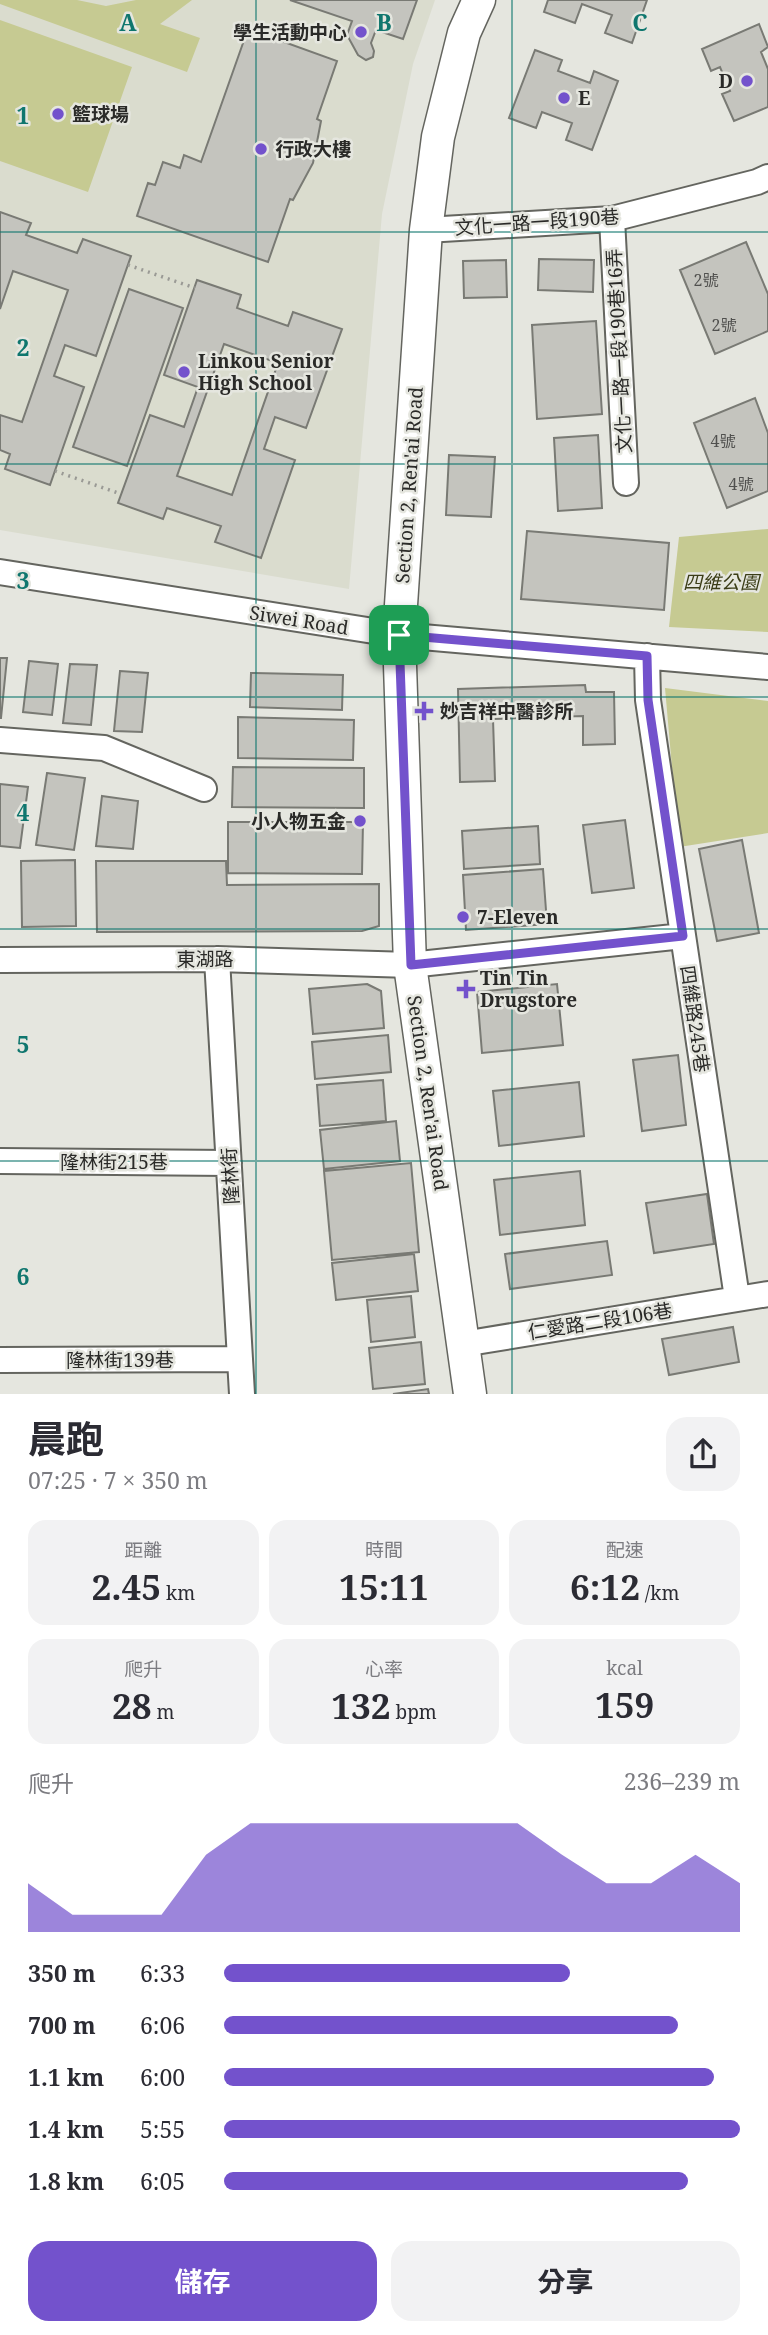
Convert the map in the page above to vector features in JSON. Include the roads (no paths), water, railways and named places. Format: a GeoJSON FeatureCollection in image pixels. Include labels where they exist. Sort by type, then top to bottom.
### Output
{"type":"FeatureCollection","features":[{"type":"Feature","properties":{"kind":"main road","name":"Section 2, Ren'ai Road"},"geometry":{"type":"LineString","coordinates":[[470,1394],[411,965],[399,635],[426,230],[438,137],[464,33],[479,0]]}},
{"type":"Feature","properties":{"kind":"street","name":"文化一路一段190巷"},"geometry":{"type":"LineString","coordinates":[[426,230],[612,219],[768,177]]}},
{"type":"Feature","properties":{"kind":"street","name":"文化一路一段190巷16弄"},"geometry":{"type":"LineString","coordinates":[[612,219],[626,483]]}},
{"type":"Feature","properties":{"kind":"street","name":"Siwei Road"},"geometry":{"type":"LineString","coordinates":[[0,572],[399,635],[768,667]]}},
{"type":"Feature","properties":{"kind":"street","name":"四維路245巷"},"geometry":{"type":"LineString","coordinates":[[647,656],[648,700],[737,1298]]}},
{"type":"Feature","properties":{"kind":"street"},"geometry":{"type":"LineString","coordinates":[[0,740],[104,748],[204,789]]}},
{"type":"Feature","properties":{"kind":"street","name":"東湖路"},"geometry":{"type":"LineString","coordinates":[[0,960],[217,959],[411,965],[683,936]]}},
{"type":"Feature","properties":{"kind":"street","name":"隆林街"},"geometry":{"type":"LineString","coordinates":[[217,959],[242,1394]]}},
{"type":"Feature","properties":{"kind":"street","name":"隆林街215巷"},"geometry":{"type":"LineString","coordinates":[[0,1161],[229,1163]]}},
{"type":"Feature","properties":{"kind":"street","name":"仁愛路二段106巷"},"geometry":{"type":"LineString","coordinates":[[463,1343],[768,1294]]}},
{"type":"Feature","properties":{"kind":"street","name":"隆林街139巷"},"geometry":{"type":"LineString","coordinates":[[0,1360],[240,1359]]}},
{"type":"Feature","properties":{"kind":"place","name":"學生活動中心"},"geometry":{"type":"Point","coordinates":[361,32]}},
{"type":"Feature","properties":{"kind":"place","name":"D"},"geometry":{"type":"Point","coordinates":[747,81]}},
{"type":"Feature","properties":{"kind":"place","name":"E"},"geometry":{"type":"Point","coordinates":[564,98]}},
{"type":"Feature","properties":{"kind":"place","name":"籃球場"},"geometry":{"type":"Point","coordinates":[58,114]}},
{"type":"Feature","properties":{"kind":"place","name":"行政大樓"},"geometry":{"type":"Point","coordinates":[261,149]}},
{"type":"Feature","properties":{"kind":"place","name":"Linkou Senior High School"},"geometry":{"type":"Point","coordinates":[184,372]}},
{"type":"Feature","properties":{"kind":"place","name":"妙吉祥中醫診所"},"geometry":{"type":"Point","coordinates":[424,711]}},
{"type":"Feature","properties":{"kind":"place","name":"小人物五金"},"geometry":{"type":"Point","coordinates":[360,821]}},
{"type":"Feature","properties":{"kind":"place","name":"7-Eleven"},"geometry":{"type":"Point","coordinates":[463,917]}},
{"type":"Feature","properties":{"kind":"place","name":"Tin Tin Drugstore"},"geometry":{"type":"Point","coordinates":[466,989]}},
{"type":"Feature","properties":{"kind":"park label","name":"四維公園"},"geometry":{"type":"Point","coordinates":[721,582]}}]}
